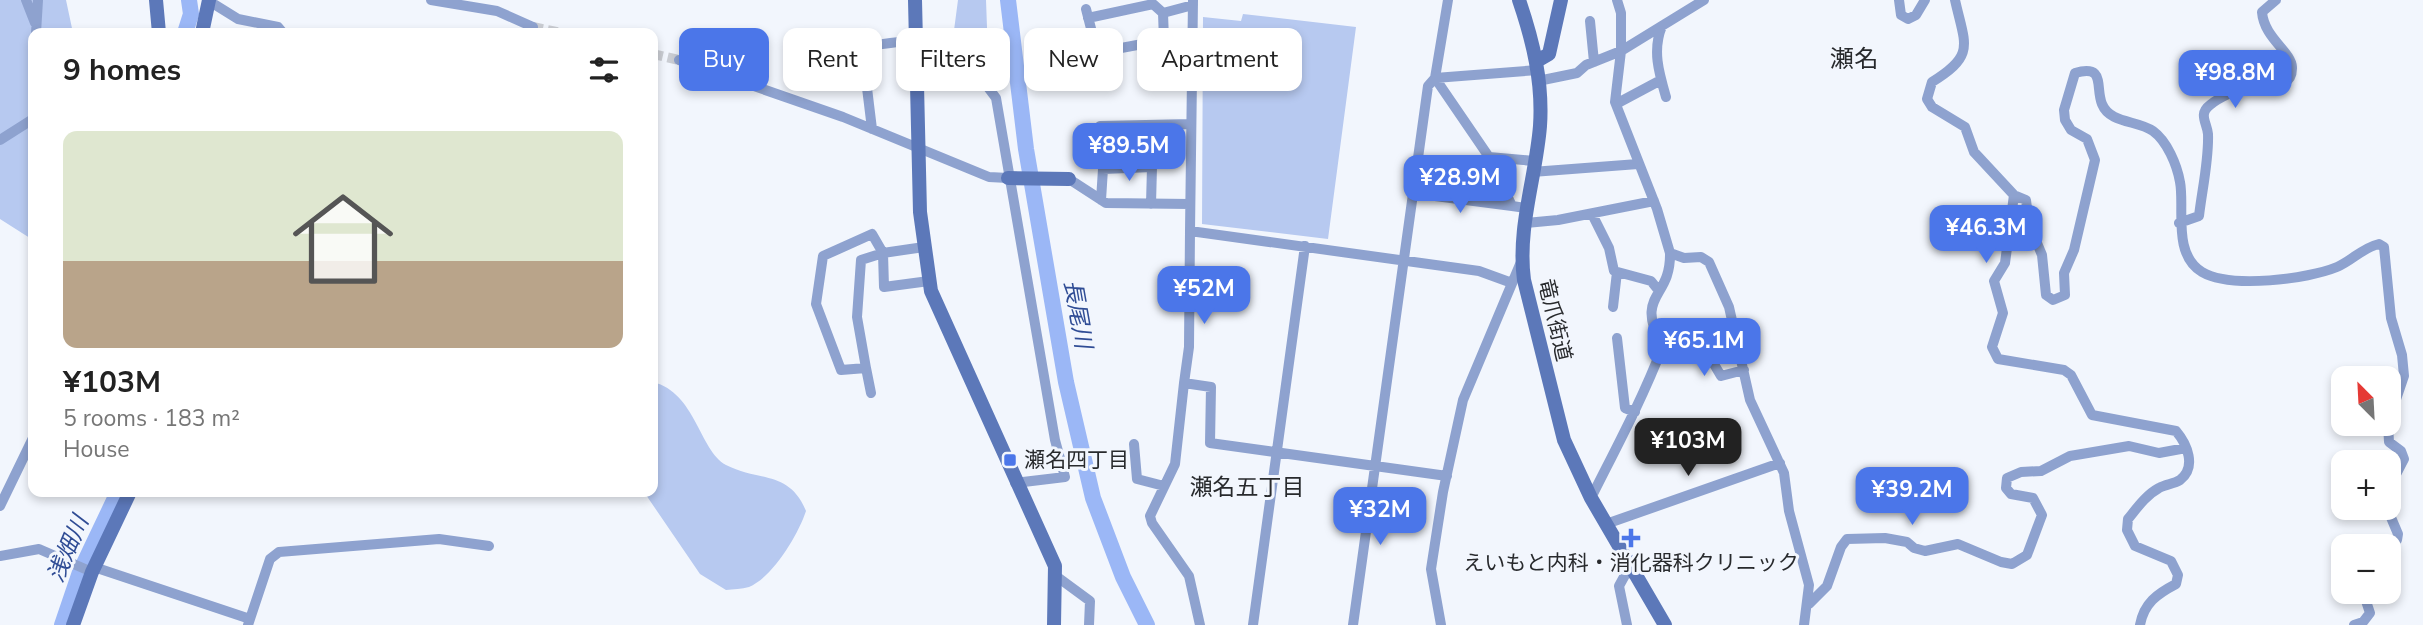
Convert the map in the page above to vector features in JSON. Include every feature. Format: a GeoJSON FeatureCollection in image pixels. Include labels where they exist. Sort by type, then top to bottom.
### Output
{"type":"FeatureCollection","features":[{"type":"Feature","properties":{"kind":"street"},"geometry":{"type":"LineString","coordinates":[[26,0],[35,28]]}},
{"type":"Feature","properties":{"kind":"street"},"geometry":{"type":"LineString","coordinates":[[36,28],[38,0]]}},
{"type":"Feature","properties":{"kind":"street"},"geometry":{"type":"LineString","coordinates":[[156,0],[159,28]]}},
{"type":"Feature","properties":{"kind":"street"},"geometry":{"type":"LineString","coordinates":[[203,28],[209,0],[238,19],[279,28]]}},
{"type":"Feature","properties":{"kind":"street"},"geometry":{"type":"LineString","coordinates":[[431,0],[497,11],[533,27]]}},
{"type":"Feature","properties":{"kind":"street"},"geometry":{"type":"LineString","coordinates":[[915,0],[916,28]]}},
{"type":"Feature","properties":{"kind":"street"},"geometry":{"type":"LineString","coordinates":[[1353,625],[1428,86],[1435,78],[1448,0]]}},
{"type":"Feature","properties":{"kind":"street","name":"竜爪街道"},"geometry":{"type":"LineString","coordinates":[[1520,0],[1537,70],[1540,126],[1521,212],[1521,261],[1564,440],[1591,498],[1665,625]]}},
{"type":"Feature","properties":{"kind":"street"},"geometry":{"type":"LineString","coordinates":[[1537,70],[1549,54],[1560,0]]}},
{"type":"Feature","properties":{"kind":"street"},"geometry":{"type":"LineString","coordinates":[[1591,498],[1635,412],[1662,348],[1653,328],[1651,304],[1670,270],[1670,253],[1654,201],[1616,104],[1615,89],[1621,51],[1621,13],[1618,0]]}},
{"type":"Feature","properties":{"kind":"street"},"geometry":{"type":"LineString","coordinates":[[1435,78],[1537,70],[1577,73],[1594,62],[1621,51],[1704,0]]}},
{"type":"Feature","properties":{"kind":"street"},"geometry":{"type":"LineString","coordinates":[[1899,0],[1901,16],[1908,19],[1916,15],[1925,0]]}},
{"type":"Feature","properties":{"kind":"street"},"geometry":{"type":"LineString","coordinates":[[1955,0],[1963,35],[1962,59],[1932,82],[1927,99],[1932,107],[1965,127],[1974,152],[2014,195],[2026,200],[2029,224],[2042,255],[2046,295],[2053,300],[2065,295],[2064,273],[2074,250],[2095,160],[2087,139],[2071,130],[2065,121],[2071,79],[2075,72],[2086,70],[2094,72],[2099,80],[2102,106],[2109,114],[2143,126],[2161,138],[2178,171],[2181,186],[2179,223],[2192,262],[2201,271],[2233,280],[2299,279],[2335,268],[2366,247],[2379,244],[2384,247],[2391,318],[2402,355],[2404,376],[2401,385]]}},
{"type":"Feature","properties":{"kind":"street"},"geometry":{"type":"LineString","coordinates":[[2179,223],[2199,216],[2208,133],[2203,119],[2204,111],[2211,104],[2247,87],[2267,89],[2283,84],[2290,77],[2292,66],[2289,57],[2272,40],[2263,22],[2262,12],[2276,0]]}},
{"type":"Feature","properties":{"kind":"street"},"geometry":{"type":"LineString","coordinates":[[1163,13],[1193,3],[1189,347],[1177,452],[1150,516],[1152,523],[1189,576],[1200,625]]}},
{"type":"Feature","properties":{"kind":"street"},"geometry":{"type":"LineString","coordinates":[[1153,4],[1163,13],[1164,40],[1093,53],[1087,14],[1153,4]]}},
{"type":"Feature","properties":{"kind":"street"},"geometry":{"type":"LineString","coordinates":[[1590,21],[1594,62]]}},
{"type":"Feature","properties":{"kind":"street"},"geometry":{"type":"LineString","coordinates":[[1662,26],[1657,44],[1666,97]]}},
{"type":"Feature","properties":{"kind":"street"},"geometry":{"type":"LineString","coordinates":[[872,129],[862,47],[896,43]]}},
{"type":"Feature","properties":{"kind":"street"},"geometry":{"type":"LineString","coordinates":[[1435,78],[1489,157],[1521,212]]}},
{"type":"Feature","properties":{"kind":"street"},"geometry":{"type":"LineString","coordinates":[[1616,104],[1661,80]]}},
{"type":"Feature","properties":{"kind":"street"},"geometry":{"type":"LineString","coordinates":[[766,91],[872,129],[989,177],[1069,178],[1101,200],[1118,204],[1190,204]]}},
{"type":"Feature","properties":{"kind":"street"},"geometry":{"type":"LineString","coordinates":[[917,91],[923,247],[935,305],[1055,566],[1054,625]]}},
{"type":"Feature","properties":{"kind":"street"},"geometry":{"type":"LineString","coordinates":[[991,91],[996,98],[1055,440],[1065,477],[1015,483]]}},
{"type":"Feature","properties":{"kind":"street"},"geometry":{"type":"LineString","coordinates":[[0,140],[28,122]]}},
{"type":"Feature","properties":{"kind":"street"},"geometry":{"type":"LineString","coordinates":[[1100,126],[1192,124]]}},
{"type":"Feature","properties":{"kind":"street"},"geometry":{"type":"LineString","coordinates":[[1489,157],[1533,166],[1638,164]]}},
{"type":"Feature","properties":{"kind":"street"},"geometry":{"type":"LineString","coordinates":[[1101,200],[1103,169],[1152,167],[1151,204]]}},
{"type":"Feature","properties":{"kind":"street"},"geometry":{"type":"LineString","coordinates":[[1412,193],[1521,212],[1592,214],[1654,201]]}},
{"type":"Feature","properties":{"kind":"street"},"geometry":{"type":"LineString","coordinates":[[2014,195],[2005,263],[1994,281],[2003,313],[1992,347],[1994,353],[1998,359],[2064,370],[2071,375],[2092,415],[2176,431],[2190,460],[2188,471],[2180,480],[2159,488],[2142,501],[2128,519],[2127,530],[2135,546],[2171,561],[2178,575],[2176,584],[2154,596],[2145,607],[2140,625]]}},
{"type":"Feature","properties":{"kind":"street"},"geometry":{"type":"LineString","coordinates":[[1592,214],[1609,248],[1617,272],[1612,307]]}},
{"type":"Feature","properties":{"kind":"street"},"geometry":{"type":"LineString","coordinates":[[1190,231],[1479,271],[1512,283]]}},
{"type":"Feature","properties":{"kind":"street"},"geometry":{"type":"LineString","coordinates":[[866,368],[841,370],[816,304],[823,256],[872,234],[883,253],[884,287],[929,281]]}},
{"type":"Feature","properties":{"kind":"street"},"geometry":{"type":"LineString","coordinates":[[1253,625],[1305,246]]}},
{"type":"Feature","properties":{"kind":"street"},"geometry":{"type":"LineString","coordinates":[[871,393],[858,317],[861,260],[883,253],[923,247]]}},
{"type":"Feature","properties":{"kind":"street"},"geometry":{"type":"LineString","coordinates":[[1670,253],[1684,258],[1701,257],[1709,262],[1729,307],[1758,422],[1780,463],[1807,577],[1810,596],[1804,625]]}},
{"type":"Feature","properties":{"kind":"street"},"geometry":{"type":"LineString","coordinates":[[1441,625],[1431,569],[1447,476],[1464,400],[1521,261]]}},
{"type":"Feature","properties":{"kind":"street"},"geometry":{"type":"LineString","coordinates":[[1617,272],[1651,281],[1659,292]]}},
{"type":"Feature","properties":{"kind":"street"},"geometry":{"type":"LineString","coordinates":[[1617,338],[1625,408],[1635,412]]}},
{"type":"Feature","properties":{"kind":"street"},"geometry":{"type":"LineString","coordinates":[[1662,348],[1690,355],[1708,354],[1721,376],[1744,370]]}},
{"type":"Feature","properties":{"kind":"street"},"geometry":{"type":"LineString","coordinates":[[1184,383],[1211,387],[1210,443],[1447,476]]}},
{"type":"Feature","properties":{"kind":"street"},"geometry":{"type":"LineString","coordinates":[[2389,436],[2389,442],[2400,450]]}},
{"type":"Feature","properties":{"kind":"street"},"geometry":{"type":"LineString","coordinates":[[1134,444],[1137,479],[1164,486]]}},
{"type":"Feature","properties":{"kind":"street"},"geometry":{"type":"LineString","coordinates":[[1807,607],[1827,586],[1841,547],[1847,540],[1885,538],[1907,542],[1924,551],[1958,544],[2012,564],[2028,555],[2042,515],[2033,498],[2011,494],[2006,488],[2007,478],[2021,472],[2041,471],[2070,456],[2129,446],[2159,453],[2186,448]]}},
{"type":"Feature","properties":{"kind":"street"},"geometry":{"type":"LineString","coordinates":[[0,506],[28,448]]}},
{"type":"Feature","properties":{"kind":"street"},"geometry":{"type":"LineString","coordinates":[[1606,524],[1780,463]]}},
{"type":"Feature","properties":{"kind":"street"},"geometry":{"type":"LineString","coordinates":[[73,625],[93,570],[128,497]]}},
{"type":"Feature","properties":{"kind":"street"},"geometry":{"type":"LineString","coordinates":[[0,556],[39,550],[249,622],[270,559],[279,552],[439,540],[489,546]]}},
{"type":"Feature","properties":{"kind":"street"},"geometry":{"type":"LineString","coordinates":[[1627,625],[1619,586],[1625,575],[1635,570]]}},
{"type":"Feature","properties":{"kind":"street"},"geometry":{"type":"LineString","coordinates":[[1056,576],[1090,601],[1089,625]]}},
{"type":"Feature","properties":{"kind":"street"},"geometry":{"type":"LineString","coordinates":[[2354,625],[2363,622],[2370,613],[2367,604]]}},
{"type":"Feature","properties":{"kind":"shaded area"},"geometry":{"type":"Polygon","coordinates":[[[0,0],[66,0],[72,28],[28,28],[28,237],[0,219],[0,0]]]}},
{"type":"Feature","properties":{"kind":"shaded area"},"geometry":{"type":"Polygon","coordinates":[[[958,0],[986,0],[987,28],[954,28],[958,0]]]}},
{"type":"Feature","properties":{"kind":"shaded area"},"geometry":{"type":"Polygon","coordinates":[[[1243,14],[1356,27],[1328,239],[1202,224],[1203,91],[1302,91],[1302,28],[1203,28],[1203,17],[1241,21],[1243,14]]]}},
{"type":"Feature","properties":{"kind":"shaded area"},"geometry":{"type":"Polygon","coordinates":[[[658,384],[667,388],[688,409],[717,458],[738,470],[782,483],[799,498],[806,511],[783,554],[758,582],[749,587],[726,590],[700,574],[647,497],[658,497],[658,384]]]}},
{"type":"Feature","properties":{"kind":"waterway","name":"浅畑川"},"geometry":{"type":"LineString","coordinates":[[187,28],[191,14],[189,0]]}},
{"type":"Feature","properties":{"kind":"waterway","name":"長尾川"},"geometry":{"type":"LineString","coordinates":[[1008,0],[1026,149],[1066,382],[1093,498],[1123,577],[1147,625]]}},
{"type":"Feature","properties":{"kind":"waterway","name":"浅畑川"},"geometry":{"type":"LineString","coordinates":[[62,625],[80,572],[116,497]]}},
{"type":"Feature","properties":{"kind":"tunnel"},"geometry":{"type":"LineString","coordinates":[[533,27],[538,28]]}},
{"type":"Feature","properties":{"kind":"tunnel"},"geometry":{"type":"LineString","coordinates":[[658,55],[679,60]]}},
{"type":"Feature","properties":{"kind":"place","name":"瀬名四丁目"},"geometry":{"type":"Point","coordinates":[1010,460]}},
{"type":"Feature","properties":{"kind":"place","name":"えいもと内科・消化器科クリニック"},"geometry":{"type":"Point","coordinates":[1631,538]}},
{"type":"Feature","properties":{"kind":"district","name":"瀬名"},"geometry":{"type":"Point","coordinates":[1854,59]}},
{"type":"Feature","properties":{"kind":"district","name":"瀬名五丁目"},"geometry":{"type":"Point","coordinates":[1247,487]}}]}
